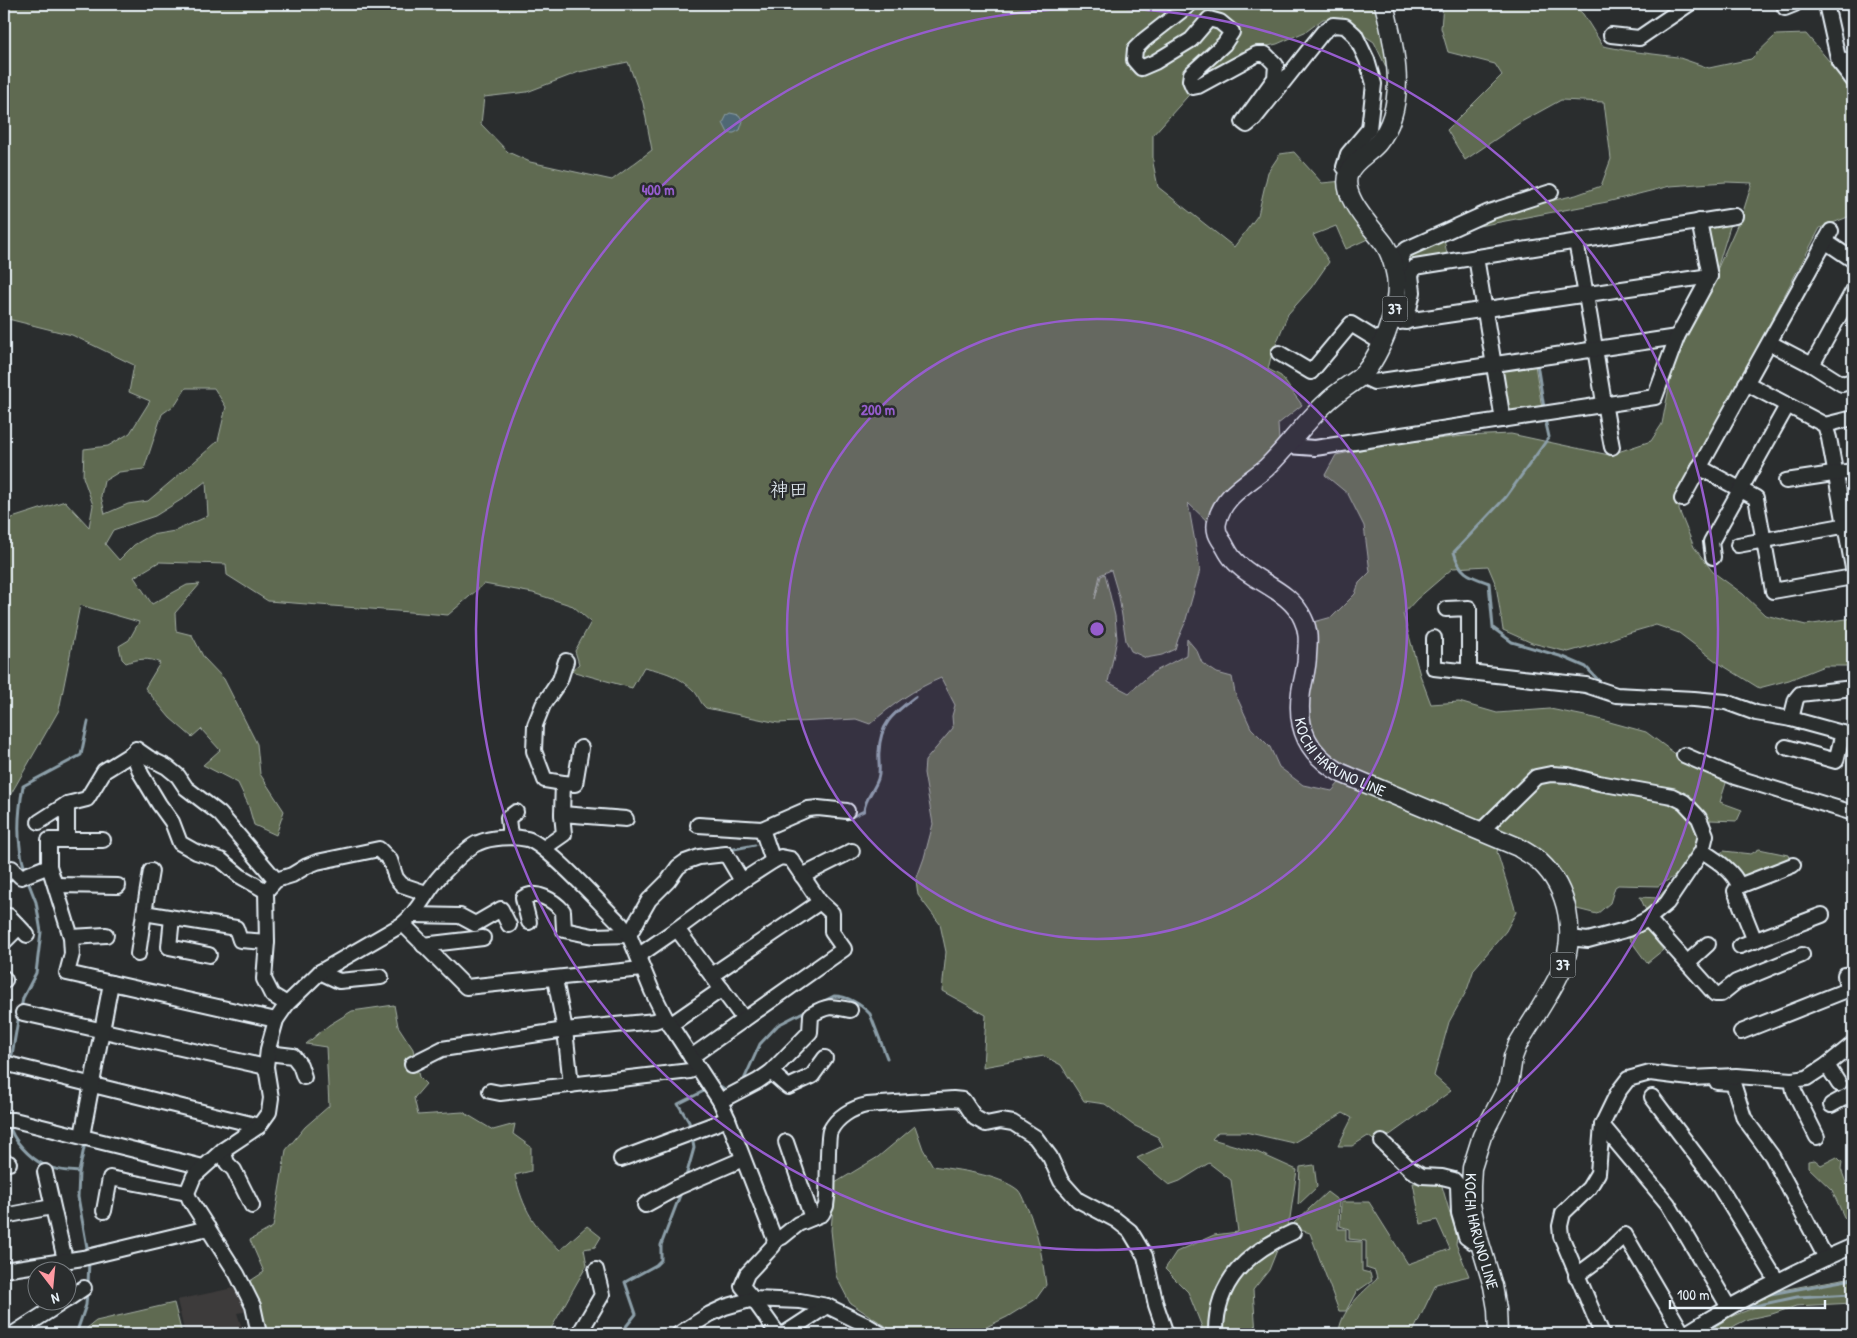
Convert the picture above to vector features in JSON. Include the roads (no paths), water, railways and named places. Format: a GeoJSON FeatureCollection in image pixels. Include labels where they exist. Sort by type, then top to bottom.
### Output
{"type":"FeatureCollection","features":[{"type":"Feature","properties":{"kind":"main road"},"geometry":{"type":"LineString","coordinates":[[1349,172],[1378,143],[1393,111],[1396,92],[1395,58],[1393,39],[1384,4]]}},
{"type":"Feature","properties":{"kind":"main road","name":"KOCHI HARUNO LINE"},"geometry":{"type":"LineString","coordinates":[[1349,172],[1347,184],[1353,203],[1386,247],[1395,268],[1398,322],[1361,376],[1327,401],[1268,466],[1226,501],[1218,516],[1216,531],[1233,560],[1288,600],[1303,618],[1309,637],[1306,668],[1301,691],[1301,727],[1307,742],[1317,754],[1332,768],[1341,773],[1518,848],[1540,862],[1556,881],[1563,897],[1569,917],[1567,953],[1561,971],[1518,1044],[1513,1057],[1509,1084],[1482,1136],[1475,1160],[1471,1186],[1471,1205],[1493,1286],[1498,1334]]}},
{"type":"Feature","properties":{"kind":"street"},"geometry":{"type":"LineString","coordinates":[[1190,4],[1135,48],[1134,60],[1141,68],[1155,62],[1191,40],[1209,19],[1220,22],[1232,32],[1224,44],[1192,74],[1190,80],[1193,87],[1198,86],[1257,54],[1265,54],[1276,65],[1275,78],[1243,122],[1247,125],[1254,119],[1323,32],[1333,25],[1344,26],[1356,36],[1367,60],[1374,84],[1369,129],[1348,154],[1344,166],[1349,172]]}},
{"type":"Feature","properties":{"kind":"street"},"geometry":{"type":"LineString","coordinates":[[1611,34],[1639,38],[1689,4]]}},
{"type":"Feature","properties":{"kind":"street"},"geometry":{"type":"LineString","coordinates":[[1826,4],[1839,62],[1853,80]]}},
{"type":"Feature","properties":{"kind":"street"},"geometry":{"type":"LineString","coordinates":[[1839,62],[1853,60]]}},
{"type":"Feature","properties":{"kind":"street"},"geometry":{"type":"LineString","coordinates":[[1396,306],[1405,292],[1401,254],[1407,249],[1489,212],[1551,192]]}},
{"type":"Feature","properties":{"kind":"street"},"geometry":{"type":"LineString","coordinates":[[1398,322],[1413,292],[1412,275],[1414,267],[1735,216]]}},
{"type":"Feature","properties":{"kind":"street"},"geometry":{"type":"LineString","coordinates":[[1287,446],[1315,448],[1655,397],[1677,337],[1710,276],[1699,221]]}},
{"type":"Feature","properties":{"kind":"street"},"geometry":{"type":"LineString","coordinates":[[1682,499],[1828,236],[1853,260]]}},
{"type":"Feature","properties":{"kind":"street"},"geometry":{"type":"LineString","coordinates":[[1576,242],[1587,295],[1594,350],[1612,447]]}},
{"type":"Feature","properties":{"kind":"street"},"geometry":{"type":"LineString","coordinates":[[1476,257],[1503,420]]}},
{"type":"Feature","properties":{"kind":"street"},"geometry":{"type":"LineString","coordinates":[[1398,322],[1710,276]]}},
{"type":"Feature","properties":{"kind":"street"},"geometry":{"type":"LineString","coordinates":[[1812,365],[1853,291]]}},
{"type":"Feature","properties":{"kind":"street"},"geometry":{"type":"LineString","coordinates":[[1279,354],[1311,372],[1351,324],[1382,343]]}},
{"type":"Feature","properties":{"kind":"street"},"geometry":{"type":"LineString","coordinates":[[1361,376],[1374,382],[1677,337]]}},
{"type":"Feature","properties":{"kind":"street"},"geometry":{"type":"LineString","coordinates":[[1770,343],[1812,365],[1842,384],[1853,381]]}},
{"type":"Feature","properties":{"kind":"street"},"geometry":{"type":"LineString","coordinates":[[1746,383],[1787,406],[1825,424],[1853,418]]}},
{"type":"Feature","properties":{"kind":"street"},"geometry":{"type":"LineString","coordinates":[[1713,557],[1711,542],[1787,406]]}},
{"type":"Feature","properties":{"kind":"street"},"geometry":{"type":"LineString","coordinates":[[1825,424],[1849,525],[1853,568]]}},
{"type":"Feature","properties":{"kind":"street"},"geometry":{"type":"LineString","coordinates":[[1699,466],[1756,498],[1773,591],[1853,577]]}},
{"type":"Feature","properties":{"kind":"street"},"geometry":{"type":"LineString","coordinates":[[1786,481],[1853,471]]}},
{"type":"Feature","properties":{"kind":"street"},"geometry":{"type":"LineString","coordinates":[[1738,545],[1849,525]]}},
{"type":"Feature","properties":{"kind":"street"},"geometry":{"type":"LineString","coordinates":[[1446,609],[1468,608],[1469,672]]}},
{"type":"Feature","properties":{"kind":"street"},"geometry":{"type":"LineString","coordinates":[[1434,638],[1434,668],[1586,685],[1616,695],[1726,702],[1756,713],[1791,719],[1848,734],[1836,760],[1786,747]]}},
{"type":"Feature","properties":{"kind":"street"},"geometry":{"type":"LineString","coordinates":[[566,661],[560,680],[542,705],[535,725],[534,752],[545,780],[575,784],[581,748]]}},
{"type":"Feature","properties":{"kind":"street"},"geometry":{"type":"LineString","coordinates":[[1791,719],[1796,699],[1800,694],[1853,688]]}},
{"type":"Feature","properties":{"kind":"street"},"geometry":{"type":"LineString","coordinates":[[39,822],[67,804],[87,799],[104,771],[133,753],[136,749],[148,758],[167,767],[178,776],[186,788],[220,814],[276,880]]}},
{"type":"Feature","properties":{"kind":"street"},"geometry":{"type":"LineString","coordinates":[[133,753],[141,774],[172,822],[180,843],[196,852],[221,860],[240,876],[266,891]]}},
{"type":"Feature","properties":{"kind":"street"},"geometry":{"type":"LineString","coordinates":[[1684,755],[1735,777],[1853,813]]}},
{"type":"Feature","properties":{"kind":"street"},"geometry":{"type":"LineString","coordinates":[[1481,831],[1536,777],[1551,774],[1568,775],[1599,783],[1672,796],[1684,802],[1699,818],[1706,835],[1702,851],[1667,903],[1648,919],[1629,929],[1588,940],[1569,938]]}},
{"type":"Feature","properties":{"kind":"street"},"geometry":{"type":"LineString","coordinates":[[544,848],[564,834],[562,814],[563,783]]}},
{"type":"Feature","properties":{"kind":"street"},"geometry":{"type":"LineString","coordinates":[[67,804],[67,840]]}},
{"type":"Feature","properties":{"kind":"street"},"geometry":{"type":"LineString","coordinates":[[698,825],[762,829],[808,809],[818,808],[847,811]]}},
{"type":"Feature","properties":{"kind":"street"},"geometry":{"type":"LineString","coordinates":[[510,837],[508,818],[516,812]]}},
{"type":"Feature","properties":{"kind":"street"},"geometry":{"type":"LineString","coordinates":[[562,814],[626,819]]}},
{"type":"Feature","properties":{"kind":"street"},"geometry":{"type":"LineString","coordinates":[[762,829],[773,861]]}},
{"type":"Feature","properties":{"kind":"street"},"geometry":{"type":"LineString","coordinates":[[259,1334],[253,1306],[237,1274],[187,1193],[194,1176],[223,1150],[259,1126],[269,1112],[272,1098],[266,1067],[268,1053],[276,1020],[287,1004],[320,972],[409,919],[426,893],[444,871],[476,843],[510,837],[528,839],[544,848],[620,923],[629,935],[665,1021],[693,1065],[720,1101],[775,1240],[773,1246],[747,1274],[742,1286],[753,1298],[777,1333],[827,1306]]}},
{"type":"Feature","properties":{"kind":"street"},"geometry":{"type":"LineString","coordinates":[[103,840],[49,840],[49,866],[71,937],[72,954],[67,973],[276,1020]]}},
{"type":"Feature","properties":{"kind":"street"},"geometry":{"type":"LineString","coordinates":[[287,1004],[272,994],[264,979],[267,942],[266,891],[276,880],[292,875],[317,862],[379,849],[390,860],[396,878],[402,885],[426,893]]}},
{"type":"Feature","properties":{"kind":"street"},"geometry":{"type":"LineString","coordinates":[[802,876],[852,851]]}},
{"type":"Feature","properties":{"kind":"street"},"geometry":{"type":"LineString","coordinates":[[1702,851],[1723,866],[1737,880],[1739,886]]}},
{"type":"Feature","properties":{"kind":"street"},"geometry":{"type":"LineString","coordinates":[[629,935],[649,900],[668,881],[678,867],[685,862],[699,857],[726,854],[742,881]]}},
{"type":"Feature","properties":{"kind":"street"},"geometry":{"type":"LineString","coordinates":[[409,919],[423,945],[466,987],[555,979],[640,962],[677,929],[742,881],[781,857],[791,859],[820,902],[832,913],[832,932],[844,948],[744,1019],[693,1065],[571,1085],[500,1093],[490,1090]]}},
{"type":"Feature","properties":{"kind":"street"},"geometry":{"type":"LineString","coordinates":[[1755,941],[1735,891],[1739,886],[1793,865]]}},
{"type":"Feature","properties":{"kind":"street"},"geometry":{"type":"LineString","coordinates":[[4,876],[12,868],[26,875],[49,866]]}},
{"type":"Feature","properties":{"kind":"street"},"geometry":{"type":"LineString","coordinates":[[138,954],[151,871]]}},
{"type":"Feature","properties":{"kind":"street"},"geometry":{"type":"LineString","coordinates":[[56,885],[118,886]]}},
{"type":"Feature","properties":{"kind":"street"},"geometry":{"type":"LineString","coordinates":[[529,922],[523,898],[536,895],[551,900],[563,911],[564,930],[593,936],[629,935]]}},
{"type":"Feature","properties":{"kind":"street"},"geometry":{"type":"LineString","coordinates":[[712,975],[820,902]]}},
{"type":"Feature","properties":{"kind":"street"},"geometry":{"type":"LineString","coordinates":[[409,919],[460,916],[475,924],[501,909],[509,925]]}},
{"type":"Feature","properties":{"kind":"street"},"geometry":{"type":"LineString","coordinates":[[144,913],[236,928],[240,940],[267,942]]}},
{"type":"Feature","properties":{"kind":"street"},"geometry":{"type":"LineString","coordinates":[[1740,946],[1822,915]]}},
{"type":"Feature","properties":{"kind":"street"},"geometry":{"type":"LineString","coordinates":[[4,942],[23,931],[9,916]]}},
{"type":"Feature","properties":{"kind":"street"},"geometry":{"type":"LineString","coordinates":[[172,918],[169,947],[209,955]]}},
{"type":"Feature","properties":{"kind":"street"},"geometry":{"type":"LineString","coordinates":[[1648,919],[1715,994],[1721,994],[1736,982],[1802,955]]}},
{"type":"Feature","properties":{"kind":"street"},"geometry":{"type":"LineString","coordinates":[[677,929],[744,1019]]}},
{"type":"Feature","properties":{"kind":"street"},"geometry":{"type":"LineString","coordinates":[[71,937],[106,935]]}},
{"type":"Feature","properties":{"kind":"street"},"geometry":{"type":"LineString","coordinates":[[423,945],[483,938]]}},
{"type":"Feature","properties":{"kind":"street"},"geometry":{"type":"LineString","coordinates":[[1687,963],[1708,944]]}},
{"type":"Feature","properties":{"kind":"street"},"geometry":{"type":"LineString","coordinates":[[320,972],[339,981],[381,977]]}},
{"type":"Feature","properties":{"kind":"street"},"geometry":{"type":"LineString","coordinates":[[1742,1032],[1846,990],[1845,975],[1853,974]]}},
{"type":"Feature","properties":{"kind":"street"},"geometry":{"type":"LineString","coordinates":[[555,979],[565,1030],[571,1085]]}},
{"type":"Feature","properties":{"kind":"street"},"geometry":{"type":"LineString","coordinates":[[82,1136],[111,983]]}},
{"type":"Feature","properties":{"kind":"street"},"geometry":{"type":"LineString","coordinates":[[412,1064],[442,1049],[565,1030],[665,1021],[722,989]]}},
{"type":"Feature","properties":{"kind":"street"},"geometry":{"type":"LineString","coordinates":[[720,1101],[771,1072],[810,1032],[811,1015],[832,1006],[850,1010]]}},
{"type":"Feature","properties":{"kind":"street"},"geometry":{"type":"LineString","coordinates":[[23,1013],[266,1067]]}},
{"type":"Feature","properties":{"kind":"street"},"geometry":{"type":"LineString","coordinates":[[1602,1334],[1560,1236],[1560,1226],[1563,1213],[1589,1188],[1598,1173],[1602,1125],[1618,1092],[1628,1079],[1650,1073],[1677,1078],[1759,1076],[1792,1080],[1807,1078],[1853,1044]]}},
{"type":"Feature","properties":{"kind":"street"},"geometry":{"type":"LineString","coordinates":[[268,1053],[293,1056],[300,1065],[304,1077]]}},
{"type":"Feature","properties":{"kind":"street"},"geometry":{"type":"LineString","coordinates":[[771,1072],[788,1087],[812,1076],[825,1058]]}},
{"type":"Feature","properties":{"kind":"street"},"geometry":{"type":"LineString","coordinates":[[9,1064],[259,1126]]}},
{"type":"Feature","properties":{"kind":"street"},"geometry":{"type":"LineString","coordinates":[[1827,1065],[1840,1084]]}},
{"type":"Feature","properties":{"kind":"street"},"geometry":{"type":"LineString","coordinates":[[1705,1077],[1712,1081],[1733,1083],[1744,1118],[1772,1156],[1826,1258]]}},
{"type":"Feature","properties":{"kind":"street"},"geometry":{"type":"LineString","coordinates":[[1792,1080],[1794,1091],[1817,1137]]}},
{"type":"Feature","properties":{"kind":"street"},"geometry":{"type":"LineString","coordinates":[[1831,1104],[1853,1093]]}},
{"type":"Feature","properties":{"kind":"street"},"geometry":{"type":"LineString","coordinates":[[1652,1096],[1717,1183],[1777,1281]]}},
{"type":"Feature","properties":{"kind":"street"},"geometry":{"type":"LineString","coordinates":[[775,1240],[782,1237],[798,1224],[822,1214],[826,1206],[829,1133],[836,1122],[846,1113],[859,1106],[867,1105],[953,1099],[963,1100],[975,1118],[980,1121],[986,1124],[1002,1121],[1013,1123],[1035,1137],[1050,1157],[1061,1181],[1078,1200],[1116,1220],[1130,1231],[1145,1256],[1156,1305],[1166,1334]]}},
{"type":"Feature","properties":{"kind":"street"},"geometry":{"type":"LineString","coordinates":[[621,1159],[728,1119]]}},
{"type":"Feature","properties":{"kind":"street"},"geometry":{"type":"LineString","coordinates":[[9,1120],[82,1136],[203,1167]]}},
{"type":"Feature","properties":{"kind":"street"},"geometry":{"type":"LineString","coordinates":[[1602,1125],[1668,1204],[1728,1306]]}},
{"type":"Feature","properties":{"kind":"street"},"geometry":{"type":"LineString","coordinates":[[786,1142],[812,1218]]}},
{"type":"Feature","properties":{"kind":"street"},"geometry":{"type":"LineString","coordinates":[[1382,1142],[1411,1170],[1422,1176],[1454,1180],[1458,1185],[1460,1214],[1466,1237],[1473,1242],[1479,1240]]}},
{"type":"Feature","properties":{"kind":"street"},"geometry":{"type":"LineString","coordinates":[[223,1150],[227,1164],[234,1170],[252,1206]]}},
{"type":"Feature","properties":{"kind":"street"},"geometry":{"type":"LineString","coordinates":[[645,1205],[684,1184],[743,1159]]}},
{"type":"Feature","properties":{"kind":"street"},"geometry":{"type":"LineString","coordinates":[[45,1172],[65,1260],[87,1257],[208,1228]]}},
{"type":"Feature","properties":{"kind":"street"},"geometry":{"type":"LineString","coordinates":[[104,1211],[110,1178],[187,1193]]}},
{"type":"Feature","properties":{"kind":"street"},"geometry":{"type":"LineString","coordinates":[[4,1216],[52,1207]]}},
{"type":"Feature","properties":{"kind":"street"},"geometry":{"type":"LineString","coordinates":[[1216,1334],[1216,1321],[1221,1300],[1233,1275],[1244,1262],[1272,1242],[1293,1232]]}},
{"type":"Feature","properties":{"kind":"street"},"geometry":{"type":"LineString","coordinates":[[1576,1276],[1603,1256],[1625,1235],[1684,1334],[1728,1306],[1853,1246]]}},
{"type":"Feature","properties":{"kind":"street"},"geometry":{"type":"LineString","coordinates":[[4,1270],[28,1266]]}},
{"type":"Feature","properties":{"kind":"street"},"geometry":{"type":"LineString","coordinates":[[579,1334],[602,1295],[596,1270]]}},
{"type":"Feature","properties":{"kind":"street"},"geometry":{"type":"LineString","coordinates":[[78,1292],[84,1288]]}},
{"type":"Feature","properties":{"kind":"street"},"geometry":{"type":"LineString","coordinates":[[679,1334],[725,1306],[753,1298],[800,1301],[827,1306],[881,1334]]}},
{"type":"Feature","properties":{"kind":"street"},"geometry":{"type":"LineString","coordinates":[[13,1334],[50,1310]]}},
{"type":"Feature","properties":{"kind":"water"},"geometry":{"type":"Polygon","coordinates":[[[730,113],[739,115],[743,121],[740,130],[734,133],[728,133],[723,123],[730,113]]]}},
{"type":"Feature","properties":{"kind":"waterway"},"geometry":{"type":"LineString","coordinates":[[1534,364],[1537,364],[1544,408]]}},
{"type":"Feature","properties":{"kind":"waterway"},"geometry":{"type":"LineString","coordinates":[[1545,419],[1549,437],[1506,497],[1454,552],[1462,570],[1489,583],[1493,628],[1512,642],[1563,657],[1586,667],[1602,684]]}},
{"type":"Feature","properties":{"kind":"waterway"},"geometry":{"type":"LineString","coordinates":[[1687,693],[1703,693]]}},
{"type":"Feature","properties":{"kind":"waterway"},"geometry":{"type":"LineString","coordinates":[[847,819],[864,811],[866,802],[878,779],[880,742],[885,726],[894,714],[915,697]]}},
{"type":"Feature","properties":{"kind":"waterway"},"geometry":{"type":"LineString","coordinates":[[25,870],[20,849],[19,828],[23,786],[81,755],[88,722]]}},
{"type":"Feature","properties":{"kind":"waterway"},"geometry":{"type":"LineString","coordinates":[[729,850],[755,845]]}},
{"type":"Feature","properties":{"kind":"waterway"},"geometry":{"type":"LineString","coordinates":[[21,1009],[23,998],[36,973],[41,932],[36,902],[27,879]]}},
{"type":"Feature","properties":{"kind":"waterway"},"geometry":{"type":"LineString","coordinates":[[742,1084],[760,1044],[778,1025],[834,996],[854,1001],[870,1014],[887,1058]]}},
{"type":"Feature","properties":{"kind":"waterway"},"geometry":{"type":"LineString","coordinates":[[11,1060],[19,1015]]}},
{"type":"Feature","properties":{"kind":"waterway"},"geometry":{"type":"LineString","coordinates":[[8,1117],[6,1106],[9,1069]]}},
{"type":"Feature","properties":{"kind":"waterway"},"geometry":{"type":"LineString","coordinates":[[717,1084],[729,1092]]}},
{"type":"Feature","properties":{"kind":"waterway"},"geometry":{"type":"LineString","coordinates":[[690,1129],[689,1122],[678,1104],[708,1089]]}},
{"type":"Feature","properties":{"kind":"waterway"},"geometry":{"type":"LineString","coordinates":[[9,1124],[18,1142],[39,1162],[53,1168],[79,1172]]}},
{"type":"Feature","properties":{"kind":"waterway"},"geometry":{"type":"LineString","coordinates":[[685,1180],[694,1148],[692,1137]]}},
{"type":"Feature","properties":{"kind":"waterway"},"geometry":{"type":"LineString","coordinates":[[85,1143],[79,1172],[78,1197],[88,1253]]}},
{"type":"Feature","properties":{"kind":"waterway"},"geometry":{"type":"LineString","coordinates":[[620,1334],[636,1314],[625,1282],[656,1265],[661,1260],[661,1245],[682,1190]]}},
{"type":"Feature","properties":{"kind":"waterway"},"geometry":{"type":"LineString","coordinates":[[88,1285],[89,1259]]}},
{"type":"Feature","properties":{"kind":"waterway"},"geometry":{"type":"LineString","coordinates":[[1765,1295],[1853,1279]]}},
{"type":"Feature","properties":{"kind":"waterway"},"geometry":{"type":"LineString","coordinates":[[76,1334],[86,1305],[87,1292]]}},
{"type":"Feature","properties":{"kind":"waterway"},"geometry":{"type":"LineString","coordinates":[[1745,1308],[1797,1297],[1853,1294]]}},
{"type":"Feature","properties":{"kind":"waterway"},"geometry":{"type":"LineString","coordinates":[[1700,1334],[1749,1303]]}},
{"type":"Feature","properties":{"kind":"district","name":"神田"},"geometry":{"type":"Point","coordinates":[789,489]}}]}
